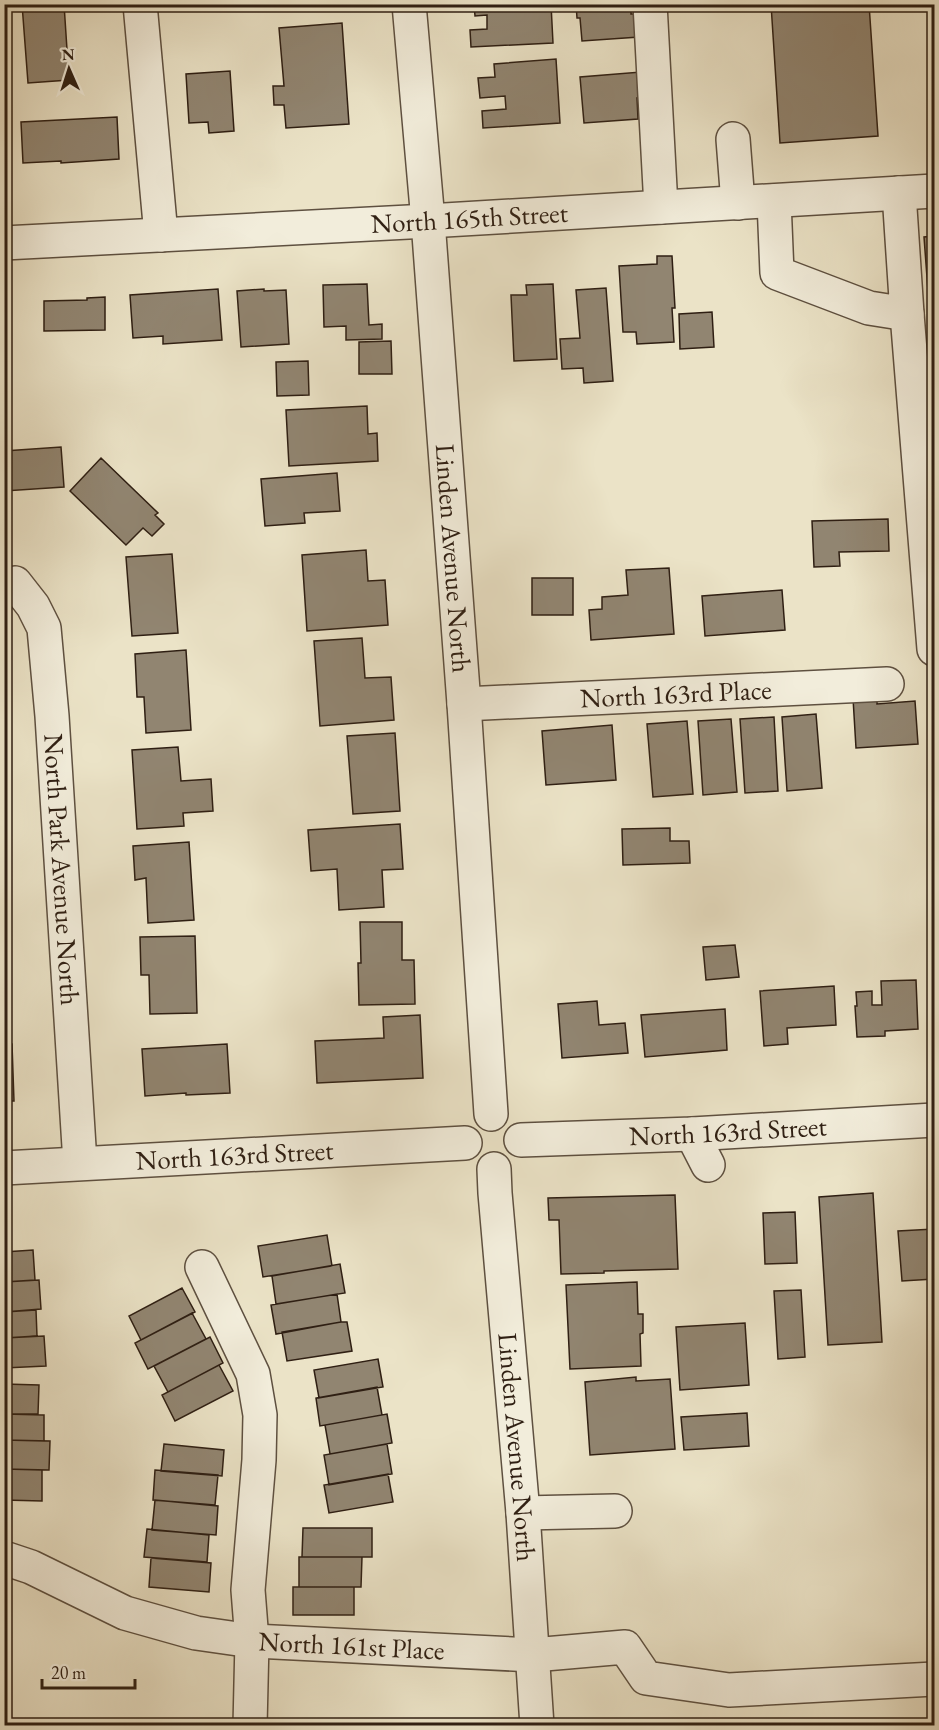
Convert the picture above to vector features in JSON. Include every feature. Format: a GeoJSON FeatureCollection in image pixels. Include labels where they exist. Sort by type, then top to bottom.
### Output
{"type":"FeatureCollection","features":[{"type":"Feature","properties":{"kind":"street"},"geometry":{"type":"LineString","coordinates":[[140,4],[160,235]]}},
{"type":"Feature","properties":{"kind":"street","name":"Linden Avenue North"},"geometry":{"type":"LineString","coordinates":[[409,4],[428,221],[464,704],[491,1114]]}},
{"type":"Feature","properties":{"kind":"street"},"geometry":{"type":"LineString","coordinates":[[650,4],[661,207]]}},
{"type":"Feature","properties":{"kind":"street"},"geometry":{"type":"LineString","coordinates":[[733,139],[738,203]]}},
{"type":"Feature","properties":{"kind":"street","name":"North 165th Street"},"geometry":{"type":"LineString","coordinates":[[4,243],[934,191]]}},
{"type":"Feature","properties":{"kind":"street"},"geometry":{"type":"LineString","coordinates":[[899,193],[934,649]]}},
{"type":"Feature","properties":{"kind":"street"},"geometry":{"type":"LineString","coordinates":[[774,201],[777,273],[869,308],[907,314]]}},
{"type":"Feature","properties":{"kind":"street","name":"North Park Avenue North"},"geometry":{"type":"LineString","coordinates":[[15,583],[33,606],[44,628],[52,716],[80,1163]]}},
{"type":"Feature","properties":{"kind":"street","name":"North 163rd Place"},"geometry":{"type":"LineString","coordinates":[[464,704],[887,684]]}},
{"type":"Feature","properties":{"kind":"street"},"geometry":{"type":"LineString","coordinates":[[491,1114],[506,1117],[511,1121],[516,1126],[520,1140],[518,1154],[513,1160],[501,1168],[487,1169],[469,1157],[465,1136],[477,1118],[491,1114]]}},
{"type":"Feature","properties":{"kind":"street","name":"North 163rd Street"},"geometry":{"type":"LineString","coordinates":[[520,1140],[692,1134],[934,1120]]}},
{"type":"Feature","properties":{"kind":"street"},"geometry":{"type":"LineString","coordinates":[[692,1134],[708,1165]]}},
{"type":"Feature","properties":{"kind":"street","name":"North 163rd Street"},"geometry":{"type":"LineString","coordinates":[[4,1168],[465,1143]]}},
{"type":"Feature","properties":{"kind":"street","name":"Linden Avenue North"},"geometry":{"type":"LineString","coordinates":[[494,1169],[523,1513],[537,1725]]}},
{"type":"Feature","properties":{"kind":"street"},"geometry":{"type":"LineString","coordinates":[[202,1267],[253,1374],[260,1415],[259,1460],[248,1590],[252,1641],[250,1725]]}},
{"type":"Feature","properties":{"kind":"street"},"geometry":{"type":"LineString","coordinates":[[523,1513],[615,1511]]}},
{"type":"Feature","properties":{"kind":"street","name":"North 161st Place"},"geometry":{"type":"LineString","coordinates":[[4,1558],[31,1567],[124,1613],[196,1633],[252,1641],[533,1655],[624,1647],[646,1678],[729,1690],[934,1679]]}},
{"type":"Feature","properties":{"kind":"building"},"geometry":{"type":"Polygon","coordinates":[[[22,4],[64,4],[69,80],[28,83],[22,4]]]}},
{"type":"Feature","properties":{"kind":"building"},"geometry":{"type":"Polygon","coordinates":[[[474,4],[551,4],[553,43],[471,47],[470,30],[487,29],[487,15],[475,16],[474,4]]]}},
{"type":"Feature","properties":{"kind":"building"},"geometry":{"type":"Polygon","coordinates":[[[576,4],[631,4],[631,14],[638,14],[639,37],[582,41],[576,4]]]}},
{"type":"Feature","properties":{"kind":"building"},"geometry":{"type":"Polygon","coordinates":[[[771,4],[869,4],[878,136],[780,143],[771,4]]]}},
{"type":"Feature","properties":{"kind":"building"},"geometry":{"type":"Polygon","coordinates":[[[342,23],[349,124],[286,128],[284,105],[274,105],[273,86],[284,86],[279,28],[342,23]]]}},
{"type":"Feature","properties":{"kind":"building"},"geometry":{"type":"Polygon","coordinates":[[[556,59],[560,123],[483,128],[482,111],[506,109],[505,96],[480,98],[478,78],[495,77],[494,64],[556,59]]]}},
{"type":"Feature","properties":{"kind":"building"},"geometry":{"type":"Polygon","coordinates":[[[230,71],[234,131],[209,133],[208,122],[189,123],[186,74],[230,71]]]}},
{"type":"Feature","properties":{"kind":"building"},"geometry":{"type":"Polygon","coordinates":[[[641,72],[643,97],[637,98],[638,119],[584,123],[580,77],[641,72]]]}},
{"type":"Feature","properties":{"kind":"building"},"geometry":{"type":"Polygon","coordinates":[[[117,117],[119,159],[23,163],[21,122],[117,117]]]}},
{"type":"Feature","properties":{"kind":"building"},"geometry":{"type":"Polygon","coordinates":[[[934,236],[934,291],[928,291],[924,237],[934,236]]]}},
{"type":"Feature","properties":{"kind":"building"},"geometry":{"type":"Polygon","coordinates":[[[657,256],[672,256],[674,342],[637,344],[636,332],[623,332],[619,266],[657,264],[657,256]]]}},
{"type":"Feature","properties":{"kind":"building"},"geometry":{"type":"Polygon","coordinates":[[[367,284],[369,325],[382,324],[382,339],[346,340],[346,326],[324,327],[323,285],[367,284]]]}},
{"type":"Feature","properties":{"kind":"building"},"geometry":{"type":"Polygon","coordinates":[[[553,284],[557,359],[514,361],[511,295],[527,295],[526,285],[553,284]]]}},
{"type":"Feature","properties":{"kind":"building"},"geometry":{"type":"Polygon","coordinates":[[[606,288],[613,381],[584,383],[583,368],[562,369],[560,339],[580,338],[576,290],[606,288]]]}},
{"type":"Feature","properties":{"kind":"building"},"geometry":{"type":"Polygon","coordinates":[[[218,289],[222,340],[163,344],[163,336],[133,338],[130,295],[218,289]]]}},
{"type":"Feature","properties":{"kind":"building"},"geometry":{"type":"Polygon","coordinates":[[[264,289],[264,291],[286,290],[289,344],[241,347],[237,291],[264,289]]]}},
{"type":"Feature","properties":{"kind":"building"},"geometry":{"type":"Polygon","coordinates":[[[105,297],[105,330],[44,331],[44,301],[87,300],[87,298],[105,297]]]}},
{"type":"Feature","properties":{"kind":"building"},"geometry":{"type":"Polygon","coordinates":[[[712,312],[714,347],[680,349],[679,314],[712,312]]]}},
{"type":"Feature","properties":{"kind":"building"},"geometry":{"type":"Polygon","coordinates":[[[391,341],[392,374],[359,374],[359,342],[391,341]]]}},
{"type":"Feature","properties":{"kind":"building"},"geometry":{"type":"Polygon","coordinates":[[[4,355],[7,399],[4,399],[4,355]]]}},
{"type":"Feature","properties":{"kind":"building"},"geometry":{"type":"Polygon","coordinates":[[[308,361],[309,395],[277,396],[276,362],[308,361]]]}},
{"type":"Feature","properties":{"kind":"building"},"geometry":{"type":"Polygon","coordinates":[[[931,361],[934,361],[934,416],[931,361]]]}},
{"type":"Feature","properties":{"kind":"building"},"geometry":{"type":"Polygon","coordinates":[[[367,406],[368,434],[377,433],[378,461],[289,466],[286,410],[367,406]]]}},
{"type":"Feature","properties":{"kind":"building"},"geometry":{"type":"Polygon","coordinates":[[[61,447],[64,487],[4,491],[4,451],[61,447]]]}},
{"type":"Feature","properties":{"kind":"building"},"geometry":{"type":"Polygon","coordinates":[[[101,458],[158,513],[155,515],[164,524],[152,536],[143,528],[126,545],[70,491],[101,458]]]}},
{"type":"Feature","properties":{"kind":"building"},"geometry":{"type":"Polygon","coordinates":[[[337,473],[340,511],[304,513],[305,523],[265,526],[261,479],[337,473]]]}},
{"type":"Feature","properties":{"kind":"building"},"geometry":{"type":"Polygon","coordinates":[[[888,519],[889,551],[839,552],[840,566],[814,567],[812,521],[888,519]]]}},
{"type":"Feature","properties":{"kind":"building"},"geometry":{"type":"Polygon","coordinates":[[[366,550],[368,581],[385,580],[388,625],[307,631],[302,555],[366,550]]]}},
{"type":"Feature","properties":{"kind":"building"},"geometry":{"type":"Polygon","coordinates":[[[172,554],[178,633],[132,636],[126,557],[172,554]]]}},
{"type":"Feature","properties":{"kind":"building"},"geometry":{"type":"Polygon","coordinates":[[[669,568],[674,634],[591,640],[589,610],[602,609],[602,597],[628,595],[626,570],[669,568]]]}},
{"type":"Feature","properties":{"kind":"building"},"geometry":{"type":"Polygon","coordinates":[[[532,578],[573,578],[573,615],[532,615],[532,578]]]}},
{"type":"Feature","properties":{"kind":"building"},"geometry":{"type":"Polygon","coordinates":[[[782,590],[785,630],[705,636],[702,596],[782,590]]]}},
{"type":"Feature","properties":{"kind":"building"},"geometry":{"type":"Polygon","coordinates":[[[362,638],[365,678],[391,677],[394,720],[320,726],[314,641],[362,638]]]}},
{"type":"Feature","properties":{"kind":"building"},"geometry":{"type":"Polygon","coordinates":[[[186,650],[191,730],[146,733],[144,697],[137,697],[135,654],[186,650]]]}},
{"type":"Feature","properties":{"kind":"building"},"geometry":{"type":"Polygon","coordinates":[[[877,697],[877,704],[915,701],[918,744],[856,748],[853,698],[877,697]]]}},
{"type":"Feature","properties":{"kind":"building"},"geometry":{"type":"Polygon","coordinates":[[[816,714],[822,788],[787,791],[782,717],[816,714]]]}},
{"type":"Feature","properties":{"kind":"building"},"geometry":{"type":"Polygon","coordinates":[[[774,717],[778,791],[745,793],[740,719],[774,717]]]}},
{"type":"Feature","properties":{"kind":"building"},"geometry":{"type":"Polygon","coordinates":[[[731,719],[737,792],[703,795],[698,721],[731,719]]]}},
{"type":"Feature","properties":{"kind":"building"},"geometry":{"type":"Polygon","coordinates":[[[687,721],[693,794],[653,797],[647,724],[687,721]]]}},
{"type":"Feature","properties":{"kind":"building"},"geometry":{"type":"Polygon","coordinates":[[[612,725],[616,780],[546,785],[542,731],[612,725]]]}},
{"type":"Feature","properties":{"kind":"building"},"geometry":{"type":"Polygon","coordinates":[[[395,733],[400,811],[353,814],[347,736],[395,733]]]}},
{"type":"Feature","properties":{"kind":"building"},"geometry":{"type":"Polygon","coordinates":[[[178,747],[181,781],[211,779],[213,811],[183,813],[184,826],[137,829],[132,750],[178,747]]]}},
{"type":"Feature","properties":{"kind":"building"},"geometry":{"type":"Polygon","coordinates":[[[400,824],[403,869],[382,870],[384,907],[339,910],[337,869],[311,871],[308,830],[400,824]]]}},
{"type":"Feature","properties":{"kind":"building"},"geometry":{"type":"Polygon","coordinates":[[[670,828],[670,841],[689,841],[690,863],[623,865],[622,829],[670,828]]]}},
{"type":"Feature","properties":{"kind":"building"},"geometry":{"type":"Polygon","coordinates":[[[189,842],[194,920],[148,923],[146,878],[135,880],[133,846],[189,842]]]}},
{"type":"Feature","properties":{"kind":"building"},"geometry":{"type":"Polygon","coordinates":[[[360,922],[402,922],[402,960],[414,960],[415,1004],[359,1005],[360,922]]]}},
{"type":"Feature","properties":{"kind":"building"},"geometry":{"type":"Polygon","coordinates":[[[195,936],[197,1013],[150,1014],[149,975],[141,975],[140,937],[195,936]]]}},
{"type":"Feature","properties":{"kind":"building"},"geometry":{"type":"Polygon","coordinates":[[[735,945],[739,977],[706,980],[703,947],[735,945]]]}},
{"type":"Feature","properties":{"kind":"building"},"geometry":{"type":"Polygon","coordinates":[[[916,980],[918,1029],[885,1031],[885,1036],[857,1037],[856,992],[872,991],[872,1005],[882,1005],[881,981],[916,980]]]}},
{"type":"Feature","properties":{"kind":"building"},"geometry":{"type":"Polygon","coordinates":[[[834,986],[836,1025],[787,1028],[788,1044],[764,1046],[760,991],[834,986]]]}},
{"type":"Feature","properties":{"kind":"building"},"geometry":{"type":"Polygon","coordinates":[[[597,1001],[599,1025],[625,1023],[628,1053],[562,1058],[558,1004],[597,1001]]]}},
{"type":"Feature","properties":{"kind":"building"},"geometry":{"type":"Polygon","coordinates":[[[725,1009],[727,1050],[645,1057],[641,1015],[725,1009]]]}},
{"type":"Feature","properties":{"kind":"building"},"geometry":{"type":"Polygon","coordinates":[[[420,1015],[423,1078],[317,1083],[315,1041],[384,1038],[383,1017],[420,1015]]]}},
{"type":"Feature","properties":{"kind":"building"},"geometry":{"type":"Polygon","coordinates":[[[12,1044],[14,1101],[4,1101],[4,1045],[12,1044]]]}},
{"type":"Feature","properties":{"kind":"building"},"geometry":{"type":"Polygon","coordinates":[[[227,1044],[230,1093],[145,1096],[142,1049],[227,1044]]]}},
{"type":"Feature","properties":{"kind":"building"},"geometry":{"type":"Polygon","coordinates":[[[873,1193],[882,1342],[828,1345],[819,1197],[873,1193]]]}},
{"type":"Feature","properties":{"kind":"building"},"geometry":{"type":"Polygon","coordinates":[[[675,1195],[678,1269],[561,1274],[559,1220],[549,1220],[548,1198],[675,1195]]]}},
{"type":"Feature","properties":{"kind":"building"},"geometry":{"type":"Polygon","coordinates":[[[795,1212],[797,1263],[765,1264],[763,1213],[795,1212]]]}},
{"type":"Feature","properties":{"kind":"building"},"geometry":{"type":"Polygon","coordinates":[[[934,1229],[934,1279],[902,1281],[898,1231],[934,1229]]]}},
{"type":"Feature","properties":{"kind":"building"},"geometry":{"type":"Polygon","coordinates":[[[327,1235],[332,1266],[263,1277],[258,1246],[327,1235]]]}},
{"type":"Feature","properties":{"kind":"building"},"geometry":{"type":"Polygon","coordinates":[[[33,1250],[35,1280],[4,1282],[4,1252],[33,1250]]]}},
{"type":"Feature","properties":{"kind":"building"},"geometry":{"type":"Polygon","coordinates":[[[340,1264],[345,1293],[276,1304],[272,1276],[340,1264]]]}},
{"type":"Feature","properties":{"kind":"building"},"geometry":{"type":"Polygon","coordinates":[[[39,1280],[41,1309],[4,1312],[4,1282],[39,1280]]]}},
{"type":"Feature","properties":{"kind":"building"},"geometry":{"type":"Polygon","coordinates":[[[637,1282],[638,1314],[643,1314],[643,1333],[640,1334],[641,1366],[570,1369],[566,1285],[637,1282]]]}},
{"type":"Feature","properties":{"kind":"building"},"geometry":{"type":"Polygon","coordinates":[[[182,1288],[195,1312],[141,1340],[129,1316],[182,1288]]]}},
{"type":"Feature","properties":{"kind":"building"},"geometry":{"type":"Polygon","coordinates":[[[801,1290],[805,1357],[778,1359],[774,1291],[801,1290]]]}},
{"type":"Feature","properties":{"kind":"building"},"geometry":{"type":"Polygon","coordinates":[[[337,1294],[341,1322],[276,1334],[271,1305],[337,1294]]]}},
{"type":"Feature","properties":{"kind":"building"},"geometry":{"type":"Polygon","coordinates":[[[36,1310],[37,1336],[4,1338],[4,1312],[36,1310]]]}},
{"type":"Feature","properties":{"kind":"building"},"geometry":{"type":"Polygon","coordinates":[[[192,1313],[206,1339],[148,1369],[135,1343],[192,1313]]]}},
{"type":"Feature","properties":{"kind":"building"},"geometry":{"type":"Polygon","coordinates":[[[347,1322],[352,1351],[287,1361],[282,1332],[347,1322]]]}},
{"type":"Feature","properties":{"kind":"building"},"geometry":{"type":"Polygon","coordinates":[[[745,1323],[749,1385],[680,1390],[676,1327],[745,1323]]]}},
{"type":"Feature","properties":{"kind":"building"},"geometry":{"type":"Polygon","coordinates":[[[44,1336],[46,1366],[4,1368],[4,1338],[44,1336]]]}},
{"type":"Feature","properties":{"kind":"building"},"geometry":{"type":"Polygon","coordinates":[[[210,1337],[223,1363],[168,1392],[154,1366],[210,1337]]]}},
{"type":"Feature","properties":{"kind":"building"},"geometry":{"type":"Polygon","coordinates":[[[378,1359],[383,1387],[319,1398],[314,1370],[378,1359]]]}},
{"type":"Feature","properties":{"kind":"building"},"geometry":{"type":"Polygon","coordinates":[[[219,1365],[233,1391],[175,1421],[162,1395],[219,1365]]]}},
{"type":"Feature","properties":{"kind":"building"},"geometry":{"type":"Polygon","coordinates":[[[636,1377],[636,1381],[670,1379],[675,1449],[590,1455],[585,1382],[636,1377]]]}},
{"type":"Feature","properties":{"kind":"building"},"geometry":{"type":"Polygon","coordinates":[[[4,1384],[39,1385],[38,1414],[4,1414],[4,1384]]]}},
{"type":"Feature","properties":{"kind":"building"},"geometry":{"type":"Polygon","coordinates":[[[377,1387],[382,1415],[320,1426],[316,1398],[377,1387]]]}},
{"type":"Feature","properties":{"kind":"building"},"geometry":{"type":"Polygon","coordinates":[[[747,1413],[749,1446],[684,1450],[681,1417],[747,1413]]]}},
{"type":"Feature","properties":{"kind":"building"},"geometry":{"type":"Polygon","coordinates":[[[4,1414],[44,1415],[44,1441],[4,1440],[4,1414]]]}},
{"type":"Feature","properties":{"kind":"building"},"geometry":{"type":"Polygon","coordinates":[[[387,1414],[392,1443],[330,1454],[325,1425],[387,1414]]]}},
{"type":"Feature","properties":{"kind":"building"},"geometry":{"type":"Polygon","coordinates":[[[4,1440],[50,1441],[49,1470],[4,1469],[4,1440]]]}},
{"type":"Feature","properties":{"kind":"building"},"geometry":{"type":"Polygon","coordinates":[[[164,1444],[224,1450],[222,1476],[161,1471],[164,1444]]]}},
{"type":"Feature","properties":{"kind":"building"},"geometry":{"type":"Polygon","coordinates":[[[387,1444],[392,1474],[329,1485],[324,1455],[387,1444]]]}},
{"type":"Feature","properties":{"kind":"building"},"geometry":{"type":"Polygon","coordinates":[[[4,1469],[42,1470],[42,1501],[4,1500],[4,1469]]]}},
{"type":"Feature","properties":{"kind":"building"},"geometry":{"type":"Polygon","coordinates":[[[155,1470],[218,1475],[215,1505],[153,1500],[155,1470]]]}},
{"type":"Feature","properties":{"kind":"building"},"geometry":{"type":"Polygon","coordinates":[[[388,1474],[393,1502],[329,1513],[324,1485],[388,1474]]]}},
{"type":"Feature","properties":{"kind":"building"},"geometry":{"type":"Polygon","coordinates":[[[155,1500],[218,1506],[216,1535],[152,1530],[155,1500]]]}},
{"type":"Feature","properties":{"kind":"building"},"geometry":{"type":"Polygon","coordinates":[[[303,1528],[372,1528],[372,1557],[302,1557],[303,1528]]]}},
{"type":"Feature","properties":{"kind":"building"},"geometry":{"type":"Polygon","coordinates":[[[147,1529],[209,1535],[207,1562],[144,1557],[147,1529]]]}},
{"type":"Feature","properties":{"kind":"building"},"geometry":{"type":"Polygon","coordinates":[[[299,1557],[362,1557],[361,1587],[299,1587],[299,1557]]]}},
{"type":"Feature","properties":{"kind":"building"},"geometry":{"type":"Polygon","coordinates":[[[151,1558],[211,1563],[209,1592],[149,1587],[151,1558]]]}},
{"type":"Feature","properties":{"kind":"building"},"geometry":{"type":"Polygon","coordinates":[[[293,1587],[354,1587],[354,1615],[293,1615],[293,1587]]]}}]}
